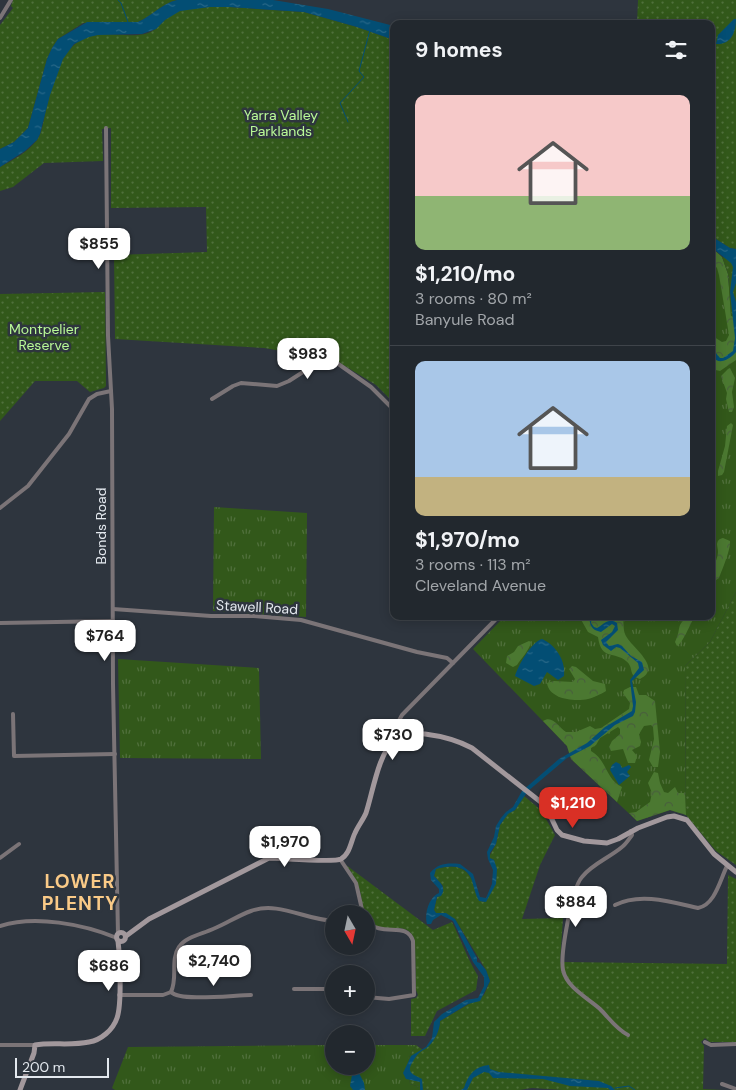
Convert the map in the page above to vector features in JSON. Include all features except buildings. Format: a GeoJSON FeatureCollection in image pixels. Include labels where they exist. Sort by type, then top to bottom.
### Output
{"type":"FeatureCollection","features":[{"type":"Feature","properties":{"kind":"street"},"geometry":{"type":"LineString","coordinates":[[0,18],[11,0]]}},
{"type":"Feature","properties":{"kind":"street","name":"Bonds Road"},"geometry":{"type":"LineString","coordinates":[[35,1045],[86,1043],[104,1035],[117,1018],[119,995],[121,936],[118,924],[106,128]]}},
{"type":"Feature","properties":{"kind":"street"},"geometry":{"type":"LineString","coordinates":[[212,399],[241,383],[277,386],[289,381],[320,361],[328,359],[337,363],[371,387],[390,406]]}},
{"type":"Feature","properties":{"kind":"street"},"geometry":{"type":"LineString","coordinates":[[0,508],[28,486],[69,434],[89,398],[111,391]]}},
{"type":"Feature","properties":{"kind":"street","name":"Stawell Road"},"geometry":{"type":"LineString","coordinates":[[113,608],[211,616],[254,616],[301,620],[417,652],[447,658],[454,663]]}},
{"type":"Feature","properties":{"kind":"street"},"geometry":{"type":"LineString","coordinates":[[400,736],[396,726],[402,715],[495,620]]}},
{"type":"Feature","properties":{"kind":"street"},"geometry":{"type":"LineString","coordinates":[[0,623],[113,621]]}},
{"type":"Feature","properties":{"kind":"street"},"geometry":{"type":"LineString","coordinates":[[13,714],[14,756],[115,754]]}},
{"type":"Feature","properties":{"kind":"street"},"geometry":{"type":"LineString","coordinates":[[0,926],[20,921],[41,920],[121,936],[149,919],[268,858],[332,861],[340,859],[347,853],[354,833],[366,811],[376,776],[389,747],[400,736],[409,734],[432,735],[461,742],[472,748],[542,804],[549,812],[557,830],[562,835],[584,842],[606,843],[618,839],[631,831],[674,816],[690,824],[714,854],[736,872]]}},
{"type":"Feature","properties":{"kind":"street"},"geometry":{"type":"LineString","coordinates":[[628,1035],[622,1032],[568,980],[563,970],[563,959],[568,918],[580,878],[623,846],[632,835],[631,831]]}},
{"type":"Feature","properties":{"kind":"street"},"geometry":{"type":"LineString","coordinates":[[0,858],[19,844]]}},
{"type":"Feature","properties":{"kind":"street"},"geometry":{"type":"LineString","coordinates":[[340,859],[358,889],[361,905]]}},
{"type":"Feature","properties":{"kind":"street"},"geometry":{"type":"LineString","coordinates":[[615,906],[630,899],[638,898],[698,908],[704,907],[710,903],[727,866]]}},
{"type":"Feature","properties":{"kind":"street"},"geometry":{"type":"LineString","coordinates":[[171,992],[174,981],[176,952],[182,943],[219,927],[251,910],[277,908],[316,920],[325,920]]}},
{"type":"Feature","properties":{"kind":"street"},"geometry":{"type":"LineString","coordinates":[[375,928],[398,930],[412,937],[414,995],[389,999],[375,998]]}},
{"type":"Feature","properties":{"kind":"street"},"geometry":{"type":"LineString","coordinates":[[294,989],[325,989]]}},
{"type":"Feature","properties":{"kind":"street"},"geometry":{"type":"LineString","coordinates":[[171,992],[175,996],[189,997],[251,995]]}},
{"type":"Feature","properties":{"kind":"street"},"geometry":{"type":"LineString","coordinates":[[119,995],[163,995],[171,992]]}},
{"type":"Feature","properties":{"kind":"street"},"geometry":{"type":"LineString","coordinates":[[705,1042],[711,1045],[736,1044]]}},
{"type":"Feature","properties":{"kind":"street"},"geometry":{"type":"LineString","coordinates":[[0,1045],[35,1045],[34,1053],[20,1090]]}},
{"type":"Feature","properties":{"kind":"street"},"geometry":{"type":"LineString","coordinates":[[722,1084],[736,1089]]}},
{"type":"Feature","properties":{"kind":"green space"},"geometry":{"type":"Polygon","coordinates":[[[13,0],[177,0],[166,4],[138,22],[83,23],[58,39],[47,59],[28,128],[14,142],[0,149],[0,25],[13,8],[11,6],[13,0]]]}},
{"type":"Feature","properties":{"kind":"green space"},"geometry":{"type":"Polygon","coordinates":[[[638,0],[736,0],[736,249],[730,248],[715,239],[715,20],[637,20],[638,0]]]}},
{"type":"Feature","properties":{"kind":"green space","name":"Yarra Valley Parklands"},"geometry":{"type":"Polygon","coordinates":[[[229,7],[304,12],[390,39],[390,399],[376,385],[327,355],[293,353],[264,348],[115,339],[114,255],[207,252],[206,207],[111,208],[111,128],[102,129],[103,161],[44,163],[13,187],[0,191],[0,167],[25,152],[39,137],[56,73],[66,54],[73,46],[81,40],[98,35],[140,35],[148,33],[176,12],[190,9],[229,7]]]}},
{"type":"Feature","properties":{"kind":"green space"},"geometry":{"type":"Polygon","coordinates":[[[715,251],[722,257],[736,317],[736,592],[710,642],[685,666],[686,815],[670,810],[637,821],[571,759],[567,746],[473,649],[501,620],[715,620],[715,251]]]}},
{"type":"Feature","properties":{"kind":"green space"},"geometry":{"type":"Polygon","coordinates":[[[715,251],[722,257],[728,274],[731,316],[736,317],[736,360],[720,371],[715,370],[715,338],[722,342],[726,341],[729,335],[715,266],[715,251]]]}},
{"type":"Feature","properties":{"kind":"green space"},"geometry":{"type":"Polygon","coordinates":[[[722,257],[736,260],[736,317],[731,316],[728,274],[722,257]]]}},
{"type":"Feature","properties":{"kind":"green space","name":"Montpelier Reserve"},"geometry":{"type":"Polygon","coordinates":[[[105,292],[106,386],[90,392],[77,381],[35,381],[0,421],[0,294],[105,292]]]}},
{"type":"Feature","properties":{"kind":"green space"},"geometry":{"type":"Polygon","coordinates":[[[730,368],[735,378],[732,392],[734,407],[732,412],[729,412],[726,399],[727,393],[721,376],[730,368]]]}},
{"type":"Feature","properties":{"kind":"green space"},"geometry":{"type":"Polygon","coordinates":[[[731,423],[733,425],[724,472],[718,476],[725,446],[727,426],[731,423]]]}},
{"type":"Feature","properties":{"kind":"green space"},"geometry":{"type":"Polygon","coordinates":[[[214,507],[307,513],[306,617],[213,611],[214,507]]]}},
{"type":"Feature","properties":{"kind":"green space"},"geometry":{"type":"Polygon","coordinates":[[[723,538],[730,541],[726,560],[719,578],[715,580],[715,563],[718,552],[717,542],[723,538]]]}},
{"type":"Feature","properties":{"kind":"green space"},"geometry":{"type":"Polygon","coordinates":[[[736,592],[736,865],[716,851],[686,815],[685,666],[710,642],[736,592]]]}},
{"type":"Feature","properties":{"kind":"green space"},"geometry":{"type":"Polygon","coordinates":[[[581,620],[623,620],[625,634],[647,663],[648,669],[646,674],[640,679],[636,677],[626,661],[605,653],[598,637],[588,632],[581,620]]]}},
{"type":"Feature","properties":{"kind":"green space"},"geometry":{"type":"Polygon","coordinates":[[[684,620],[693,620],[677,646],[675,642],[680,625],[684,620]]]}},
{"type":"Feature","properties":{"kind":"green space"},"geometry":{"type":"Polygon","coordinates":[[[529,641],[531,642],[529,648],[517,665],[513,667],[506,663],[507,656],[514,652],[518,646],[529,641]]]}},
{"type":"Feature","properties":{"kind":"green space"},"geometry":{"type":"Polygon","coordinates":[[[118,659],[259,668],[261,759],[120,758],[118,659]]]}},
{"type":"Feature","properties":{"kind":"green space"},"geometry":{"type":"Polygon","coordinates":[[[572,666],[576,667],[593,681],[605,684],[606,691],[592,698],[582,700],[563,698],[552,693],[547,683],[554,681],[573,682],[575,679],[569,669],[572,666]]]}},
{"type":"Feature","properties":{"kind":"green space"},"geometry":{"type":"Polygon","coordinates":[[[636,687],[639,695],[646,695],[655,701],[660,752],[658,767],[653,767],[649,760],[654,739],[653,727],[651,725],[644,726],[639,734],[640,746],[632,750],[637,756],[635,763],[628,763],[623,749],[611,751],[609,747],[612,741],[620,734],[618,727],[600,738],[596,745],[591,748],[591,751],[600,759],[613,780],[622,787],[617,802],[571,759],[567,746],[543,721],[550,719],[566,732],[576,732],[590,726],[595,729],[601,728],[629,709],[630,703],[623,693],[624,690],[636,687]]]}},
{"type":"Feature","properties":{"kind":"green space"},"geometry":{"type":"Polygon","coordinates":[[[654,772],[658,773],[664,792],[668,793],[675,787],[678,793],[685,793],[686,815],[670,810],[637,821],[629,813],[636,812],[650,802],[652,793],[648,783],[654,772]]]}},
{"type":"Feature","properties":{"kind":"green space"},"geometry":{"type":"Polygon","coordinates":[[[524,796],[541,810],[555,835],[540,865],[522,919],[563,918],[560,962],[727,964],[728,875],[736,879],[736,1042],[710,1042],[705,1038],[701,1042],[704,1046],[703,1089],[723,1090],[563,1090],[532,1088],[519,1090],[429,1090],[410,1084],[408,1059],[416,1045],[423,1050],[427,1048],[435,1038],[440,1021],[484,995],[490,981],[486,970],[455,919],[436,913],[434,910],[437,897],[443,886],[434,876],[436,869],[451,866],[464,870],[471,878],[476,894],[483,902],[495,883],[494,860],[490,858],[490,855],[496,844],[500,825],[508,813],[515,810],[524,796]]]}},
{"type":"Feature","properties":{"kind":"green space"},"geometry":{"type":"Polygon","coordinates":[[[346,865],[433,930],[452,922],[478,976],[476,990],[437,1011],[425,1036],[411,1036],[411,999],[416,998],[418,995],[416,990],[415,941],[412,934],[403,929],[387,929],[375,926],[375,905],[363,905],[360,890],[346,865]]]}},
{"type":"Feature","properties":{"kind":"green space"},"geometry":{"type":"Polygon","coordinates":[[[325,1045],[325,1075],[375,1075],[375,1045],[416,1045],[408,1059],[410,1084],[429,1090],[115,1090],[112,1088],[128,1047],[325,1045]]]}},
{"type":"Feature","properties":{"kind":"water"},"geometry":{"type":"Polygon","coordinates":[[[177,0],[273,0],[328,9],[390,25],[390,39],[304,12],[229,7],[210,7],[180,11],[165,20],[156,29],[142,34],[89,37],[74,44],[63,59],[37,140],[25,151],[0,167],[0,149],[14,142],[28,128],[47,59],[58,39],[87,22],[138,22],[166,4],[177,0]]]}},
{"type":"Feature","properties":{"kind":"water"},"geometry":{"type":"Polygon","coordinates":[[[736,19],[736,24],[732,37],[721,44],[716,44],[718,35],[736,19]]]}},
{"type":"Feature","properties":{"kind":"water"},"geometry":{"type":"Polygon","coordinates":[[[715,239],[730,248],[736,249],[736,283],[733,292],[736,302],[736,352],[728,359],[720,361],[715,359],[715,352],[720,358],[723,358],[733,351],[735,338],[730,292],[733,267],[731,263],[715,250],[715,239]]]}},
{"type":"Feature","properties":{"kind":"water"},"geometry":{"type":"Polygon","coordinates":[[[591,620],[591,623],[597,628],[609,621],[617,623],[618,630],[606,642],[609,646],[618,644],[622,646],[631,656],[642,662],[644,670],[632,681],[636,702],[635,712],[633,716],[615,725],[590,746],[567,758],[528,791],[515,810],[508,814],[500,825],[496,844],[490,853],[490,858],[494,860],[497,869],[496,884],[486,902],[479,901],[471,878],[464,870],[451,866],[436,869],[434,876],[442,885],[443,893],[437,897],[434,910],[436,913],[446,913],[455,919],[477,958],[477,962],[486,970],[490,981],[480,1001],[468,1004],[440,1021],[433,1041],[414,1059],[410,1066],[410,1071],[422,1079],[423,1090],[420,1090],[420,1082],[406,1079],[403,1073],[411,1056],[426,1047],[432,1038],[434,1022],[442,1014],[466,1000],[478,998],[484,986],[484,977],[473,962],[453,921],[441,915],[433,920],[431,924],[427,924],[428,906],[432,898],[439,893],[439,889],[431,880],[430,873],[437,867],[444,864],[460,864],[473,874],[480,897],[486,898],[492,884],[493,870],[487,852],[494,837],[496,826],[506,812],[513,807],[522,791],[559,759],[587,743],[605,727],[632,711],[630,680],[639,668],[638,663],[620,648],[616,647],[611,651],[603,645],[601,640],[612,632],[615,626],[612,624],[601,632],[595,630],[590,622],[591,620]]]}},
{"type":"Feature","properties":{"kind":"water"},"geometry":{"type":"Polygon","coordinates":[[[542,639],[556,649],[562,659],[564,676],[558,680],[547,672],[540,684],[534,686],[515,676],[529,649],[542,639]]]}},
{"type":"Feature","properties":{"kind":"water"},"geometry":{"type":"Polygon","coordinates":[[[616,762],[622,768],[629,765],[631,767],[627,772],[630,776],[619,785],[610,770],[616,762]]]}},
{"type":"Feature","properties":{"kind":"water"},"geometry":{"type":"Polygon","coordinates":[[[489,1065],[490,1069],[499,1072],[599,1081],[611,1086],[615,1090],[570,1086],[543,1079],[493,1078],[489,1073],[484,1072],[473,1078],[467,1090],[461,1090],[476,1069],[489,1065]]]}},
{"type":"Feature","properties":{"kind":"water"},"geometry":{"type":"Polygon","coordinates":[[[352,1075],[360,1075],[365,1090],[353,1090],[350,1086],[352,1075]]]}},
{"type":"Feature","properties":{"kind":"waterway"},"geometry":{"type":"LineString","coordinates":[[118,0],[128,22]]}},
{"type":"Feature","properties":{"kind":"waterway"},"geometry":{"type":"LineString","coordinates":[[348,122],[340,103],[364,77],[359,71],[370,30]]}},
{"type":"Feature","properties":{"kind":"waterway"},"geometry":{"type":"LineString","coordinates":[[615,1088],[629,1086],[635,1090]]}},
{"type":"Feature","properties":{"kind":"district","name":"LOWER PLENTY"},"geometry":{"type":"Point","coordinates":[80,892]}}]}
